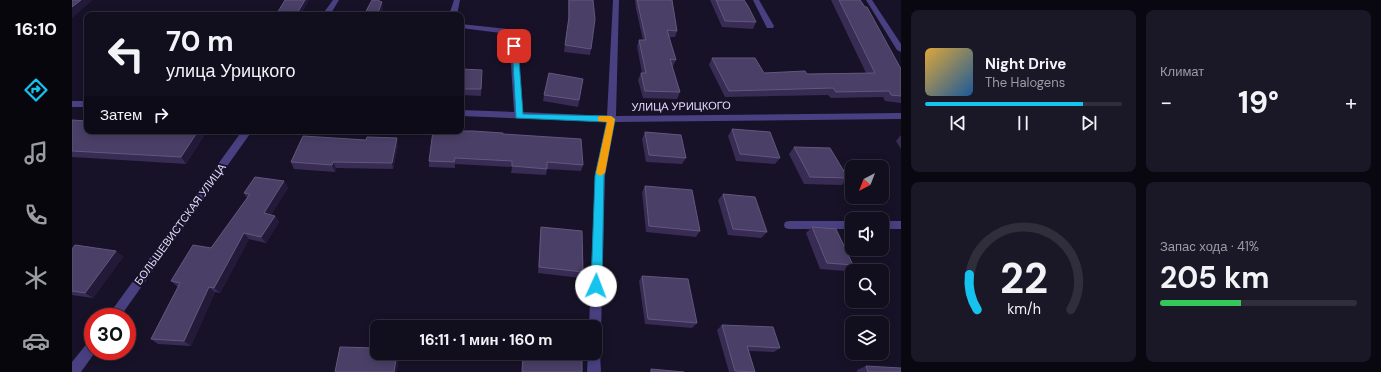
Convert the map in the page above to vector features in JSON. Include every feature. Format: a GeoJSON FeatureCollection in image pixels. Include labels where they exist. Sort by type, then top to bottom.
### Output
{"type":"FeatureCollection","features":[{"type":"Feature","properties":{"kind":"street"},"geometry":{"type":"LineString","coordinates":[[328,12],[336,0]]}},
{"type":"Feature","properties":{"kind":"street"},"geometry":{"type":"LineString","coordinates":[[454,12],[457,0]]}},
{"type":"Feature","properties":{"kind":"street"},"geometry":{"type":"LineString","coordinates":[[595,320],[600,176],[611,119],[616,0]]}},
{"type":"Feature","properties":{"kind":"street"},"geometry":{"type":"LineString","coordinates":[[756,0],[770,26]]}},
{"type":"Feature","properties":{"kind":"street"},"geometry":{"type":"LineString","coordinates":[[869,0],[901,50]]}},
{"type":"Feature","properties":{"kind":"street"},"geometry":{"type":"LineString","coordinates":[[464,26],[513,32],[519,116]]}},
{"type":"Feature","properties":{"kind":"street"},"geometry":{"type":"LineString","coordinates":[[72,104],[84,104]]}},
{"type":"Feature","properties":{"kind":"street","name":"УЛИЦА УРИЦКОГО"},"geometry":{"type":"LineString","coordinates":[[464,113],[611,119],[901,116]]}},
{"type":"Feature","properties":{"kind":"street","name":"БОЛЬШЕВИСТСКАЯ УЛИЦА"},"geometry":{"type":"LineString","coordinates":[[119,308],[245,134]]}},
{"type":"Feature","properties":{"kind":"street"},"geometry":{"type":"LineString","coordinates":[[789,225],[845,225]]}},
{"type":"Feature","properties":{"kind":"street"},"geometry":{"type":"LineString","coordinates":[[889,225],[901,225]]}},
{"type":"Feature","properties":{"kind":"street"},"geometry":{"type":"LineString","coordinates":[[74,372],[84,358]]}},
{"type":"Feature","properties":{"kind":"street"},"geometry":{"type":"LineString","coordinates":[[594,360],[594,372]]}},
{"type":"Feature","properties":{"kind":"building"},"geometry":{"type":"Polygon","coordinates":[[[72,0],[81,0],[72,7],[72,0]]]}},
{"type":"Feature","properties":{"kind":"building"},"geometry":{"type":"Polygon","coordinates":[[[285,0],[305,0],[298,12],[278,12],[285,0]]]}},
{"type":"Feature","properties":{"kind":"building"},"geometry":{"type":"Polygon","coordinates":[[[372,0],[382,2],[378,12],[366,12],[372,0]]]}},
{"type":"Feature","properties":{"kind":"building"},"geometry":{"type":"Polygon","coordinates":[[[569,0],[593,0],[595,19],[591,49],[565,45],[569,17],[569,0]]]}},
{"type":"Feature","properties":{"kind":"building"},"geometry":{"type":"Polygon","coordinates":[[[637,0],[672,0],[677,31],[667,30],[676,60],[670,59],[680,92],[645,91],[641,73],[646,73],[639,40],[646,40],[637,0]]]}},
{"type":"Feature","properties":{"kind":"building"},"geometry":{"type":"Polygon","coordinates":[[[716,0],[744,0],[756,22],[725,21],[716,0]]]}},
{"type":"Feature","properties":{"kind":"building"},"geometry":{"type":"Polygon","coordinates":[[[839,0],[860,0],[865,7],[867,7],[901,69],[901,96],[891,95],[889,91],[836,92],[833,88],[729,91],[712,58],[755,58],[764,73],[805,71],[807,74],[875,73],[839,0]]]}},
{"type":"Feature","properties":{"kind":"building"},"geometry":{"type":"Polygon","coordinates":[[[464,69],[482,70],[481,89],[464,89],[464,69]]]}},
{"type":"Feature","properties":{"kind":"building"},"geometry":{"type":"Polygon","coordinates":[[[549,73],[583,79],[579,100],[544,95],[549,73]]]}},
{"type":"Feature","properties":{"kind":"building"},"geometry":{"type":"Polygon","coordinates":[[[72,120],[84,121],[84,134],[196,134],[181,157],[72,151],[72,120]]]}},
{"type":"Feature","properties":{"kind":"building"},"geometry":{"type":"Polygon","coordinates":[[[732,129],[770,132],[780,158],[740,154],[732,129]]]}},
{"type":"Feature","properties":{"kind":"building"},"geometry":{"type":"Polygon","coordinates":[[[464,131],[473,131],[581,139],[583,165],[547,162],[547,169],[512,166],[512,161],[455,158],[454,162],[429,161],[433,134],[464,134],[464,131]]]}},
{"type":"Feature","properties":{"kind":"building"},"geometry":{"type":"Polygon","coordinates":[[[645,132],[681,135],[686,158],[649,155],[645,132]]]}},
{"type":"Feature","properties":{"kind":"building"},"geometry":{"type":"Polygon","coordinates":[[[303,136],[366,140],[367,137],[397,138],[392,163],[333,162],[332,165],[291,162],[303,136]]]}},
{"type":"Feature","properties":{"kind":"building"},"geometry":{"type":"Polygon","coordinates":[[[794,147],[830,148],[845,173],[845,178],[810,177],[794,147]]]}},
{"type":"Feature","properties":{"kind":"building"},"geometry":{"type":"Polygon","coordinates":[[[255,177],[284,181],[264,213],[275,216],[261,237],[244,233],[214,288],[209,287],[184,341],[151,339],[180,283],[171,281],[193,245],[211,248],[250,194],[244,193],[255,177]]]}},
{"type":"Feature","properties":{"kind":"building"},"geometry":{"type":"Polygon","coordinates":[[[645,186],[692,190],[700,231],[649,226],[645,186]]]}},
{"type":"Feature","properties":{"kind":"building"},"geometry":{"type":"Polygon","coordinates":[[[723,194],[755,197],[767,232],[733,229],[723,194]]]}},
{"type":"Feature","properties":{"kind":"building"},"geometry":{"type":"Polygon","coordinates":[[[541,227],[582,231],[583,272],[539,267],[541,227]]]}},
{"type":"Feature","properties":{"kind":"building"},"geometry":{"type":"Polygon","coordinates":[[[812,227],[836,229],[845,248],[845,256],[849,256],[853,264],[827,263],[812,227]]]}},
{"type":"Feature","properties":{"kind":"building"},"geometry":{"type":"Polygon","coordinates":[[[75,245],[116,251],[85,293],[72,291],[72,249],[75,245]]]}},
{"type":"Feature","properties":{"kind":"building"},"geometry":{"type":"Polygon","coordinates":[[[642,276],[688,279],[697,323],[648,319],[642,276]]]}},
{"type":"Feature","properties":{"kind":"building"},"geometry":{"type":"Polygon","coordinates":[[[722,325],[773,327],[780,348],[747,346],[755,372],[735,371],[722,325]]]}},
{"type":"Feature","properties":{"kind":"building"},"geometry":{"type":"Polygon","coordinates":[[[340,347],[370,348],[370,360],[396,360],[394,372],[335,372],[340,347]]]}},
{"type":"Feature","properties":{"kind":"building"},"geometry":{"type":"Polygon","coordinates":[[[523,360],[582,360],[582,372],[522,372],[523,360]]]}},
{"type":"Feature","properties":{"kind":"building"},"geometry":{"type":"Polygon","coordinates":[[[866,366],[901,368],[901,372],[868,372],[866,366]]]}},
{"type":"Feature","properties":{"kind":"building"},"geometry":{"type":"Polygon","coordinates":[[[651,369],[684,372],[651,372],[651,369]]]}},
{"type":"Feature","properties":{"kind":"slow traffic"},"geometry":{"type":"LineString","coordinates":[[600,119],[611,119],[600,173]]}},
{"type":"Feature","properties":{"kind":"route"},"geometry":{"type":"LineString","coordinates":[[514,46],[519,116],[611,119],[600,176],[596,286]]}}]}
